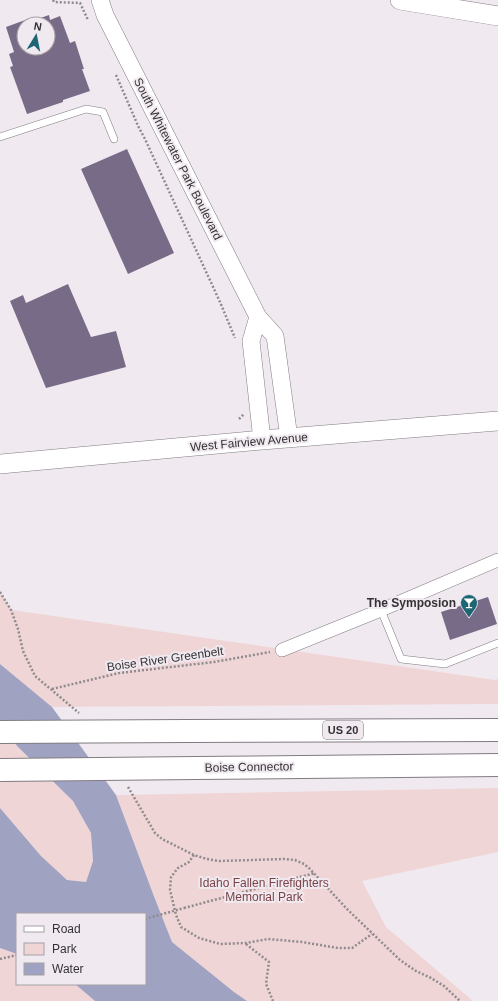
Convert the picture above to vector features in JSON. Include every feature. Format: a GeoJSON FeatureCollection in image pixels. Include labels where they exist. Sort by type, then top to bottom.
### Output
{"type":"FeatureCollection","features":[{"type":"Feature","properties":{"kind":"highway","name":"US 20"},"geometry":{"type":"LineString","coordinates":[[0,732],[498,730]]}},
{"type":"Feature","properties":{"kind":"highway","name":"Boise Connector"},"geometry":{"type":"LineString","coordinates":[[0,770],[498,765]]}},
{"type":"Feature","properties":{"kind":"main road"},"geometry":{"type":"LineString","coordinates":[[400,0],[431,2],[498,16]]}},
{"type":"Feature","properties":{"kind":"main road","name":"West Fairview Avenue"},"geometry":{"type":"LineString","coordinates":[[0,464],[262,440],[498,421]]}},
{"type":"Feature","properties":{"kind":"street","name":"South Whitewater Park Boulevard"},"geometry":{"type":"LineString","coordinates":[[100,0],[105,15],[258,318],[275,336],[289,438]]}},
{"type":"Feature","properties":{"kind":"street"},"geometry":{"type":"LineString","coordinates":[[258,318],[252,341],[262,440]]}},
{"type":"Feature","properties":{"kind":"street"},"geometry":{"type":"LineString","coordinates":[[282,650],[498,560]]}},
{"type":"Feature","properties":{"kind":"lane"},"geometry":{"type":"LineString","coordinates":[[0,137],[86,109],[103,112],[114,139]]}},
{"type":"Feature","properties":{"kind":"lane"},"geometry":{"type":"LineString","coordinates":[[381,610],[401,659],[445,664],[498,643]]}},
{"type":"Feature","properties":{"kind":"path"},"geometry":{"type":"LineString","coordinates":[[53,0],[54,2],[80,3],[90,24]]}},
{"type":"Feature","properties":{"kind":"path"},"geometry":{"type":"LineString","coordinates":[[115,73],[235,338]]}},
{"type":"Feature","properties":{"kind":"path","name":"Boise River Greenbelt"},"geometry":{"type":"LineString","coordinates":[[52,689],[119,673],[214,662],[282,650]]}},
{"type":"Feature","properties":{"kind":"path"},"geometry":{"type":"LineString","coordinates":[[372,934],[352,948],[338,948],[302,942],[268,939],[246,943],[220,944],[199,938],[181,927],[176,915],[170,890],[172,877],[178,868],[188,862],[194,855],[219,861],[296,860],[304,864],[314,873],[335,897],[400,960],[416,971],[444,986],[460,1001]]}},
{"type":"Feature","properties":{"kind":"path"},"geometry":{"type":"LineString","coordinates":[[146,919],[314,873]]}},
{"type":"Feature","properties":{"kind":"path"},"geometry":{"type":"LineString","coordinates":[[246,943],[269,962],[266,984],[273,1001]]}},
{"type":"Feature","properties":{"kind":"path"},"geometry":{"type":"LineString","coordinates":[[0,959],[16,955]]}},
{"type":"Feature","properties":{"kind":"green space"},"geometry":{"type":"Polygon","coordinates":[[[0,592],[12,610],[495,680],[498,679],[498,704],[52,707],[0,664],[0,592]]]}},
{"type":"Feature","properties":{"kind":"green space"},"geometry":{"type":"Polygon","coordinates":[[[0,722],[17,746],[73,801],[91,833],[93,861],[86,882],[67,880],[41,856],[0,808],[0,722]]]}},
{"type":"Feature","properties":{"kind":"green space","name":"Idaho Fallen Firefighters Memorial Park"},"geometry":{"type":"Polygon","coordinates":[[[498,788],[498,852],[362,881],[386,927],[473,1001],[247,1001],[172,942],[116,795],[498,788]]]}},
{"type":"Feature","properties":{"kind":"green space"},"geometry":{"type":"Polygon","coordinates":[[[0,948],[16,954],[16,985],[76,985],[95,1001],[0,1001],[0,948]]]}},
{"type":"Feature","properties":{"kind":"water"},"geometry":{"type":"Polygon","coordinates":[[[0,664],[52,707],[116,795],[172,942],[247,1001],[95,1001],[76,985],[146,985],[146,913],[16,913],[16,954],[0,948],[0,808],[41,856],[67,880],[86,882],[93,861],[91,833],[73,801],[17,746],[0,722],[0,664]]]}},
{"type":"Feature","properties":{"kind":"building"},"geometry":{"type":"Polygon","coordinates":[[[60,16],[70,43],[75,41],[84,69],[82,69],[90,91],[27,114],[10,67],[13,66],[9,54],[14,52],[6,27],[16,23],[16,56],[56,56],[56,18],[60,16]]]}},
{"type":"Feature","properties":{"kind":"building"},"geometry":{"type":"Polygon","coordinates":[[[127,149],[174,253],[128,274],[81,169],[127,149]]]}},
{"type":"Feature","properties":{"kind":"building"},"geometry":{"type":"Polygon","coordinates":[[[68,284],[91,337],[116,331],[126,367],[46,388],[10,301],[23,295],[26,303],[68,284]]]}},
{"type":"Feature","properties":{"kind":"building","name":"The Symposion"},"geometry":{"type":"Polygon","coordinates":[[[488,597],[497,624],[450,640],[441,612],[488,597]]]}},
{"type":"Feature","properties":{"kind":"place","name":"The Symposion"},"geometry":{"type":"Point","coordinates":[469,618]}}]}
